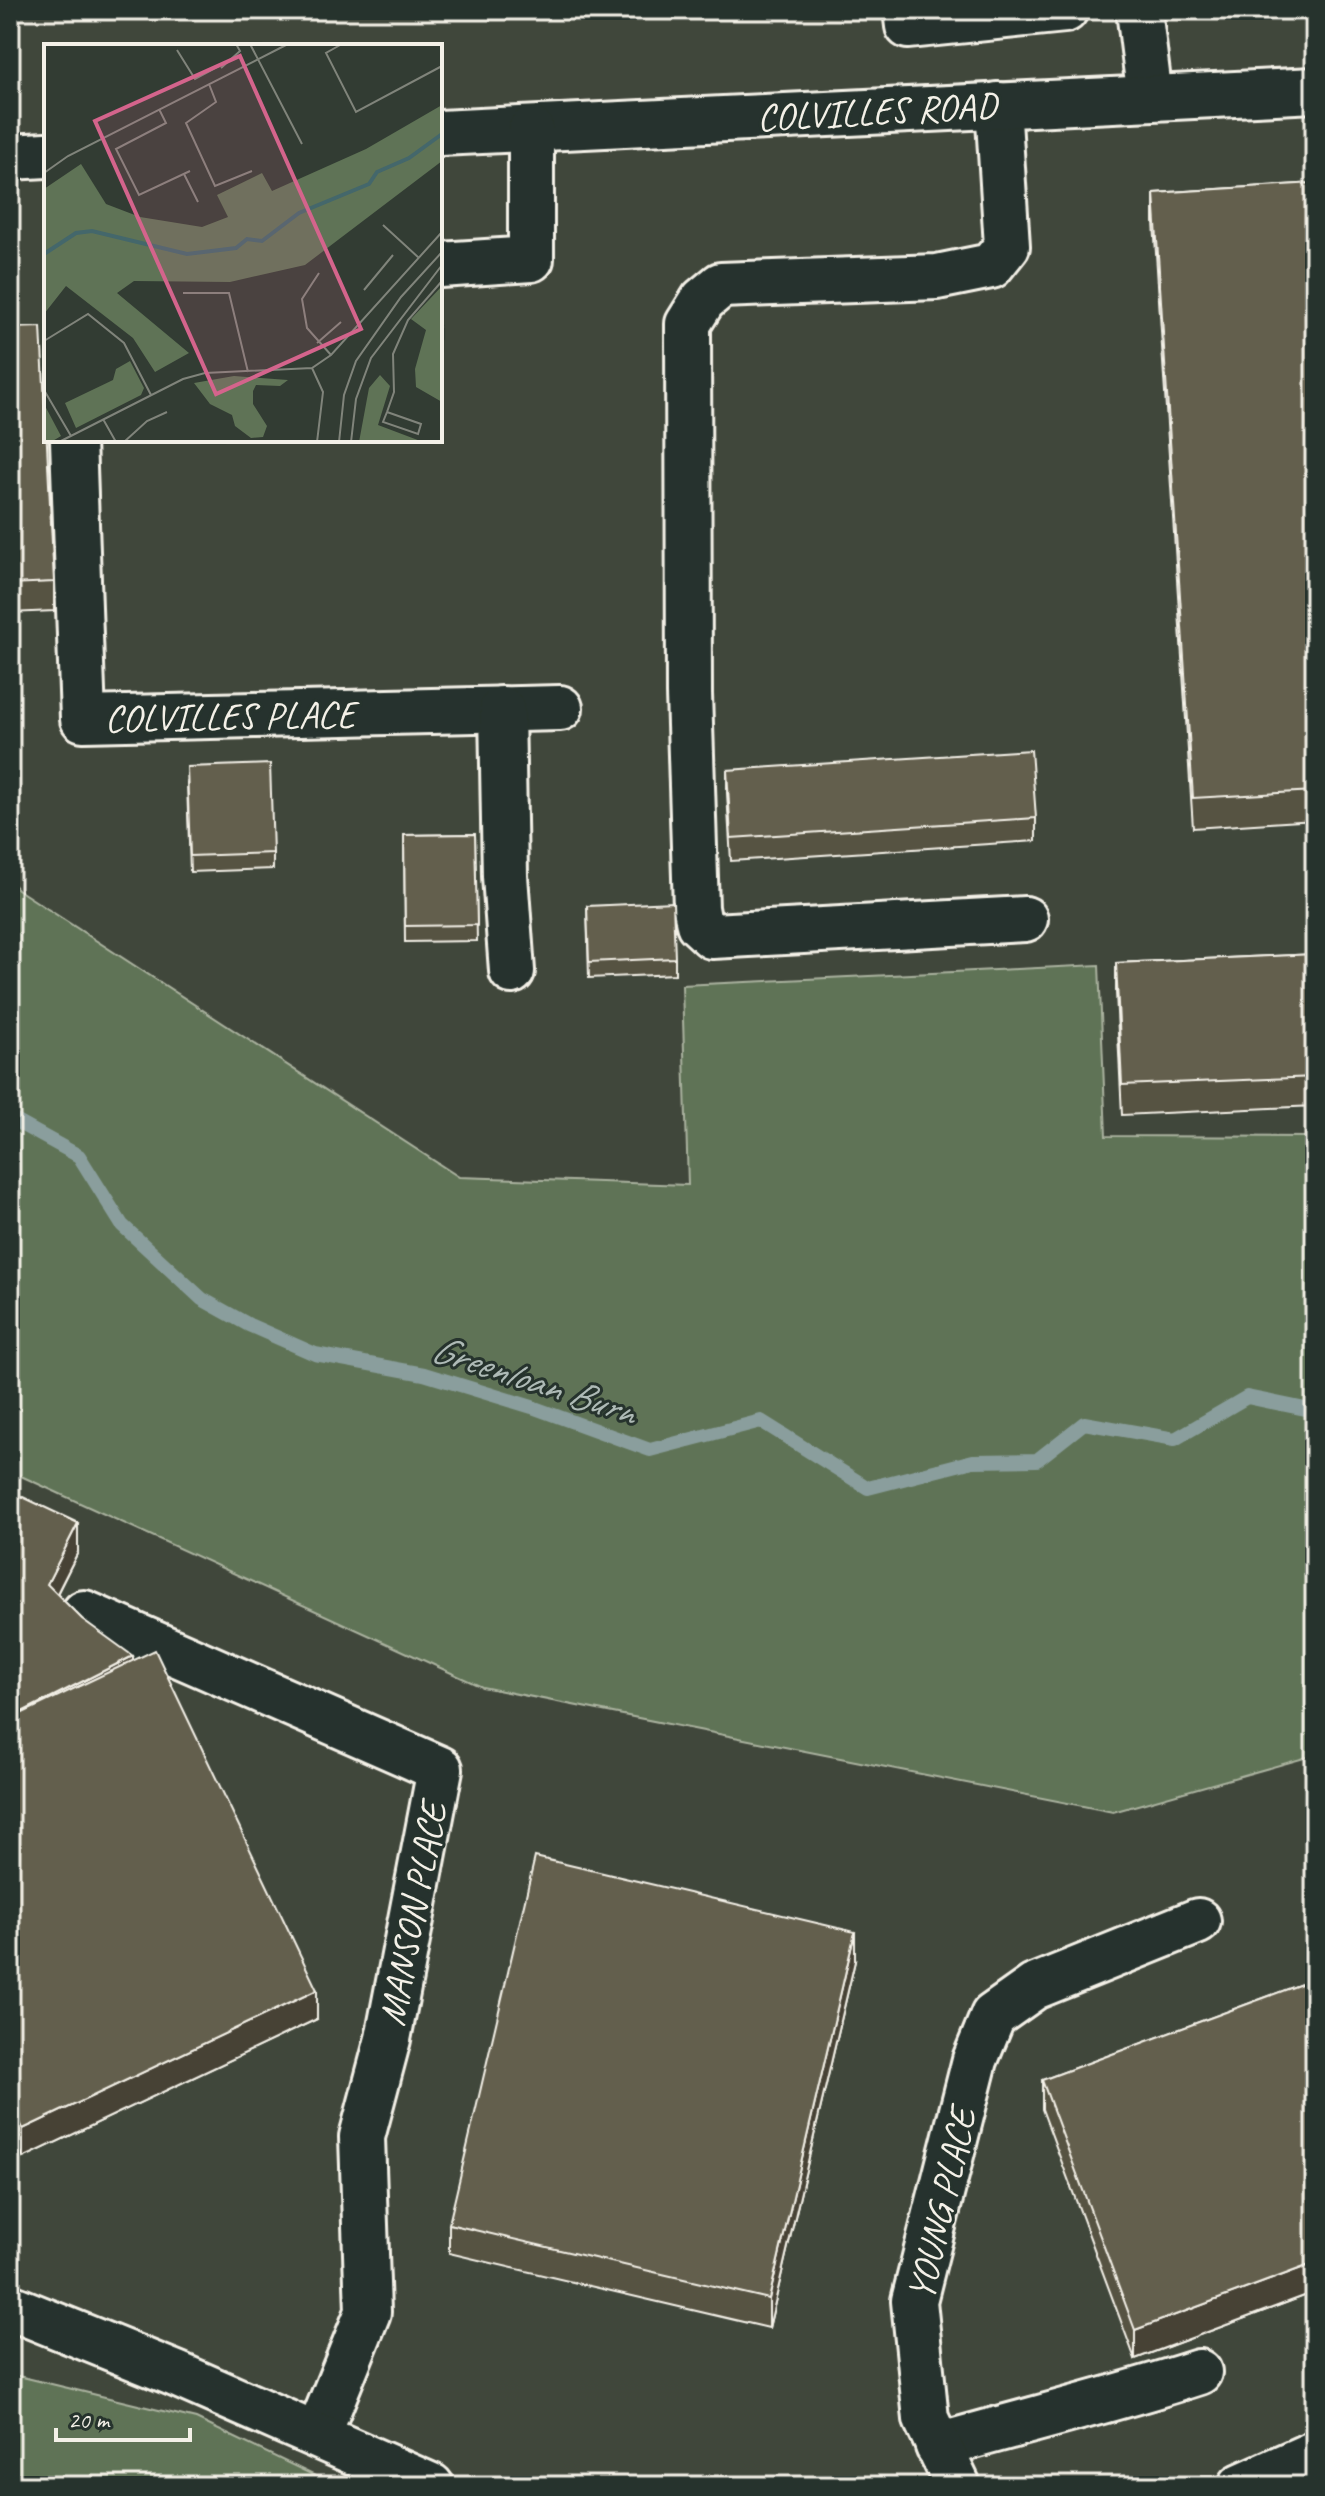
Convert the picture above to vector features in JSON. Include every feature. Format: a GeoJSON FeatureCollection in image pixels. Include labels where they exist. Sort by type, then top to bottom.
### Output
{"type":"FeatureCollection","features":[{"type":"Feature","properties":{"kind":"street"},"geometry":{"type":"LineString","coordinates":[[906,10],[908,26],[1065,10]]}},
{"type":"Feature","properties":{"kind":"street"},"geometry":{"type":"LineString","coordinates":[[1139,10],[1150,98]]}},
{"type":"Feature","properties":{"kind":"street","name":"COLVILLES ROAD"},"geometry":{"type":"LineString","coordinates":[[442,133],[1315,90]]}},
{"type":"Feature","properties":{"kind":"street"},"geometry":{"type":"LineString","coordinates":[[998,105],[1007,246],[991,266],[937,277],[721,285],[703,300],[688,324],[689,694],[696,908],[699,924],[712,936],[1025,919]]}},
{"type":"Feature","properties":{"kind":"street"},"geometry":{"type":"LineString","coordinates":[[442,265],[531,259],[531,129]]}},
{"type":"Feature","properties":{"kind":"street"},"geometry":{"type":"LineString","coordinates":[[10,157],[44,155]]}},
{"type":"Feature","properties":{"kind":"street","name":"COLVILLES PLACE"},"geometry":{"type":"LineString","coordinates":[[73,442],[83,719],[560,708]]}},
{"type":"Feature","properties":{"kind":"street"},"geometry":{"type":"LineString","coordinates":[[502,709],[505,876],[512,971]]}},
{"type":"Feature","properties":{"kind":"street","name":"MANSON PLACE"},"geometry":{"type":"LineString","coordinates":[[84,1613],[440,1769],[388,2039],[362,2137],[368,2312],[318,2435]]}},
{"type":"Feature","properties":{"kind":"street","name":"YOUNG PLACE"},"geometry":{"type":"LineString","coordinates":[[958,2486],[926,2419],[914,2301],[975,2060],[993,2016],[1034,1987],[1198,1921]]}},
{"type":"Feature","properties":{"kind":"street"},"geometry":{"type":"LineString","coordinates":[[10,2307],[176,2374],[431,2486]]}},
{"type":"Feature","properties":{"kind":"street"},"geometry":{"type":"LineString","coordinates":[[938,2446],[1131,2394],[1199,2372]]}},
{"type":"Feature","properties":{"kind":"street"},"geometry":{"type":"LineString","coordinates":[[1241,2486],[1315,2453]]}},
{"type":"Feature","properties":{"kind":"shaded area"},"geometry":{"type":"Polygon","coordinates":[[[10,10],[1315,10],[1315,1137],[1106,1137],[1099,966],[682,986],[689,1185],[459,1177],[17,889],[10,881],[10,10]]]}},
{"type":"Feature","properties":{"kind":"shaded area"},"geometry":{"type":"Polygon","coordinates":[[[10,1468],[1113,1812],[1315,1755],[1315,2486],[10,2486],[10,1468]]]}},
{"type":"Feature","properties":{"kind":"green space"},"geometry":{"type":"Polygon","coordinates":[[[10,881],[17,889],[459,1177],[688,1185],[682,985],[1099,965],[1106,1136],[1315,1137],[1315,1755],[1113,1812],[482,1687],[10,1471],[10,881]]]}},
{"type":"Feature","properties":{"kind":"green space"},"geometry":{"type":"Polygon","coordinates":[[[10,2374],[196,2419],[336,2486],[10,2486],[10,2374]]]}},
{"type":"Feature","properties":{"kind":"building"},"geometry":{"type":"Polygon","coordinates":[[[1315,183],[1315,791],[1193,798],[1154,193],[1315,183]]]}},
{"type":"Feature","properties":{"kind":"building"},"geometry":{"type":"Polygon","coordinates":[[[41,327],[44,442],[47,442],[54,582],[10,584],[10,328],[41,327]]]}},
{"type":"Feature","properties":{"kind":"building"},"geometry":{"type":"Polygon","coordinates":[[[1031,750],[1036,818],[731,838],[727,770],[1031,750]]]}},
{"type":"Feature","properties":{"kind":"building"},"geometry":{"type":"Polygon","coordinates":[[[270,764],[273,853],[190,856],[187,767],[270,764]]]}},
{"type":"Feature","properties":{"kind":"building"},"geometry":{"type":"Polygon","coordinates":[[[475,834],[477,925],[405,926],[404,835],[475,834]]]}},
{"type":"Feature","properties":{"kind":"building"},"geometry":{"type":"Polygon","coordinates":[[[673,902],[675,958],[589,962],[587,906],[673,902]]]}},
{"type":"Feature","properties":{"kind":"building"},"geometry":{"type":"Polygon","coordinates":[[[1315,954],[1315,1077],[1122,1085],[1116,963],[1315,954]]]}},
{"type":"Feature","properties":{"kind":"building"},"geometry":{"type":"Polygon","coordinates":[[[10,1491],[78,1523],[47,1584],[82,1619],[133,1656],[10,1718],[10,1491]]]}},
{"type":"Feature","properties":{"kind":"building"},"geometry":{"type":"Polygon","coordinates":[[[155,1650],[317,1990],[23,2129],[10,2101],[10,1719],[155,1650]]]}},
{"type":"Feature","properties":{"kind":"building"},"geometry":{"type":"Polygon","coordinates":[[[535,1857],[855,1932],[769,2299],[449,2224],[535,1857]]]}},
{"type":"Feature","properties":{"kind":"building"},"geometry":{"type":"Polygon","coordinates":[[[1315,1979],[1315,2263],[1135,2330],[1042,2080],[1315,1979]]]}},
{"type":"Feature","properties":{"kind":"waterway","name":"Greenloan Burn"},"geometry":{"type":"LineString","coordinates":[[10,1118],[79,1156],[122,1225],[202,1299],[249,1325],[315,1354],[424,1374],[532,1407],[650,1450],[761,1421],[868,1488],[973,1461],[1037,1460],[1084,1423],[1175,1439],[1247,1397],[1315,1411]]}}]}
